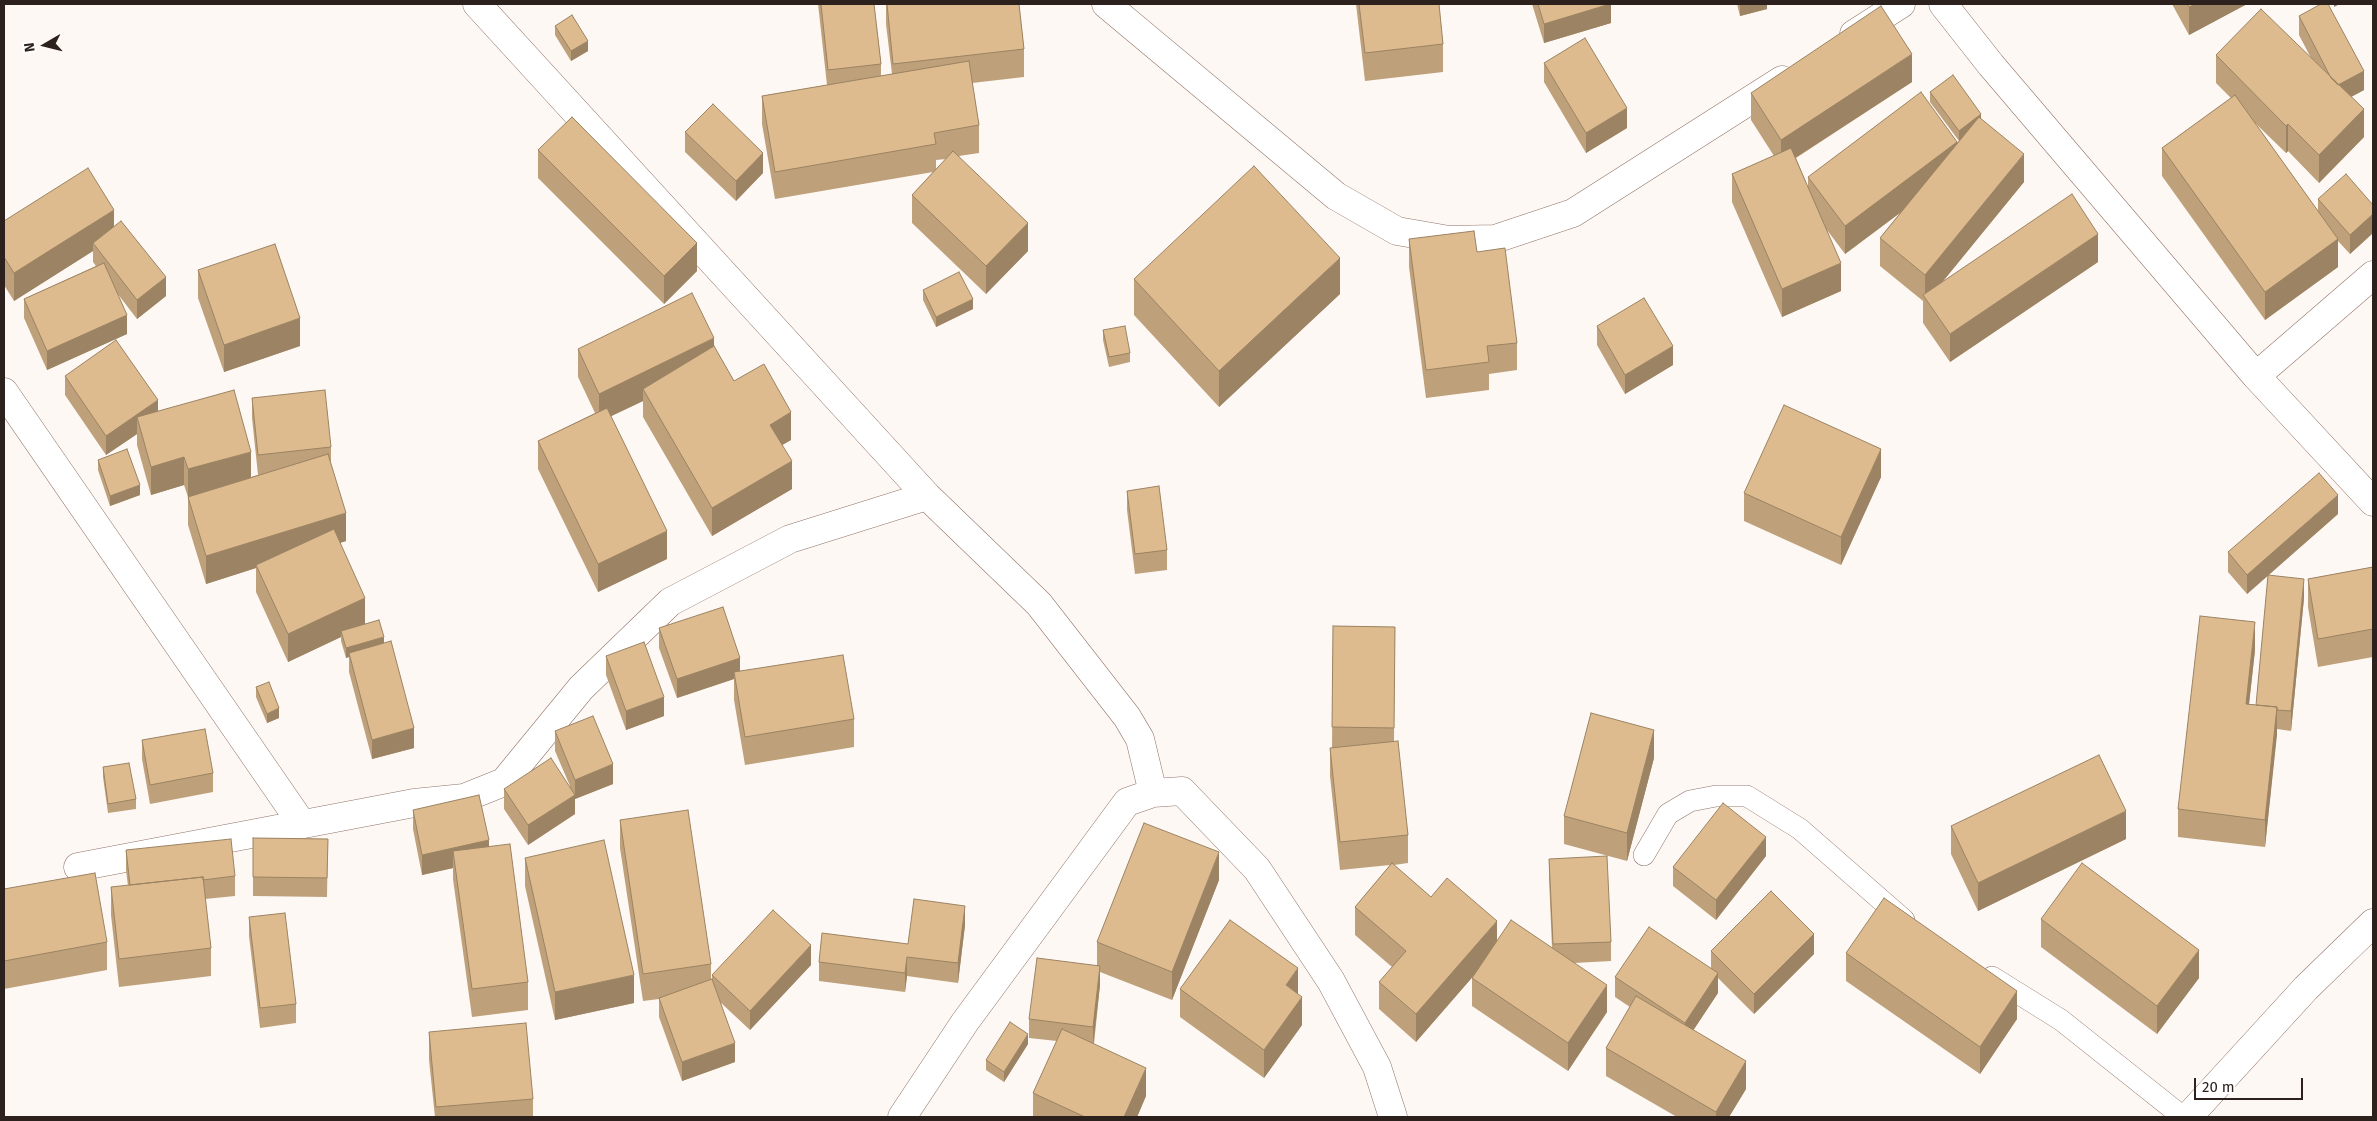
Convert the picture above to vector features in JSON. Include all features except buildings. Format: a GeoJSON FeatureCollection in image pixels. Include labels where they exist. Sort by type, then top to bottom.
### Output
{"type":"FeatureCollection","features":[{"type":"Feature","properties":{"kind":"street"},"geometry":{"type":"LineString","coordinates":[[477,4],[927,496],[1039,604],[1127,717],[1140,739],[1153,793]]}},
{"type":"Feature","properties":{"kind":"street"},"geometry":{"type":"LineString","coordinates":[[1106,4],[1336,196],[1397,231],[1449,240],[1495,239],[1574,213],[1800,68]]}},
{"type":"Feature","properties":{"kind":"street"},"geometry":{"type":"LineString","coordinates":[[1834,47],[1901,4]]}},
{"type":"Feature","properties":{"kind":"street"},"geometry":{"type":"LineString","coordinates":[[1943,4],[1991,65],[2256,376],[2373,502]]}},
{"type":"Feature","properties":{"kind":"street"},"geometry":{"type":"LineString","coordinates":[[2256,376],[2373,275]]}},
{"type":"Feature","properties":{"kind":"street"},"geometry":{"type":"LineString","coordinates":[[4,392],[302,824]]}},
{"type":"Feature","properties":{"kind":"street"},"geometry":{"type":"LineString","coordinates":[[78,867],[414,803],[464,798],[504,782],[580,688],[670,602],[790,538],[927,496]]}},
{"type":"Feature","properties":{"kind":"street"},"geometry":{"type":"LineString","coordinates":[[902,1117],[965,1022],[1127,802],[1153,793],[1182,792],[1257,869],[1331,981],[1377,1067],[1392,1117]]}},
{"type":"Feature","properties":{"kind":"street"},"geometry":{"type":"LineString","coordinates":[[2188,1117],[2306,988],[2373,923]]}},
{"type":"Feature","properties":{"kind":"lane"},"geometry":{"type":"LineString","coordinates":[[1644,855],[1668,814],[1690,801],[1716,796],[1747,796],[1800,829],[1920,932]]}},
{"type":"Feature","properties":{"kind":"lane"},"geometry":{"type":"LineString","coordinates":[[1978,968],[2061,1020],[2183,1117]]}}]}
